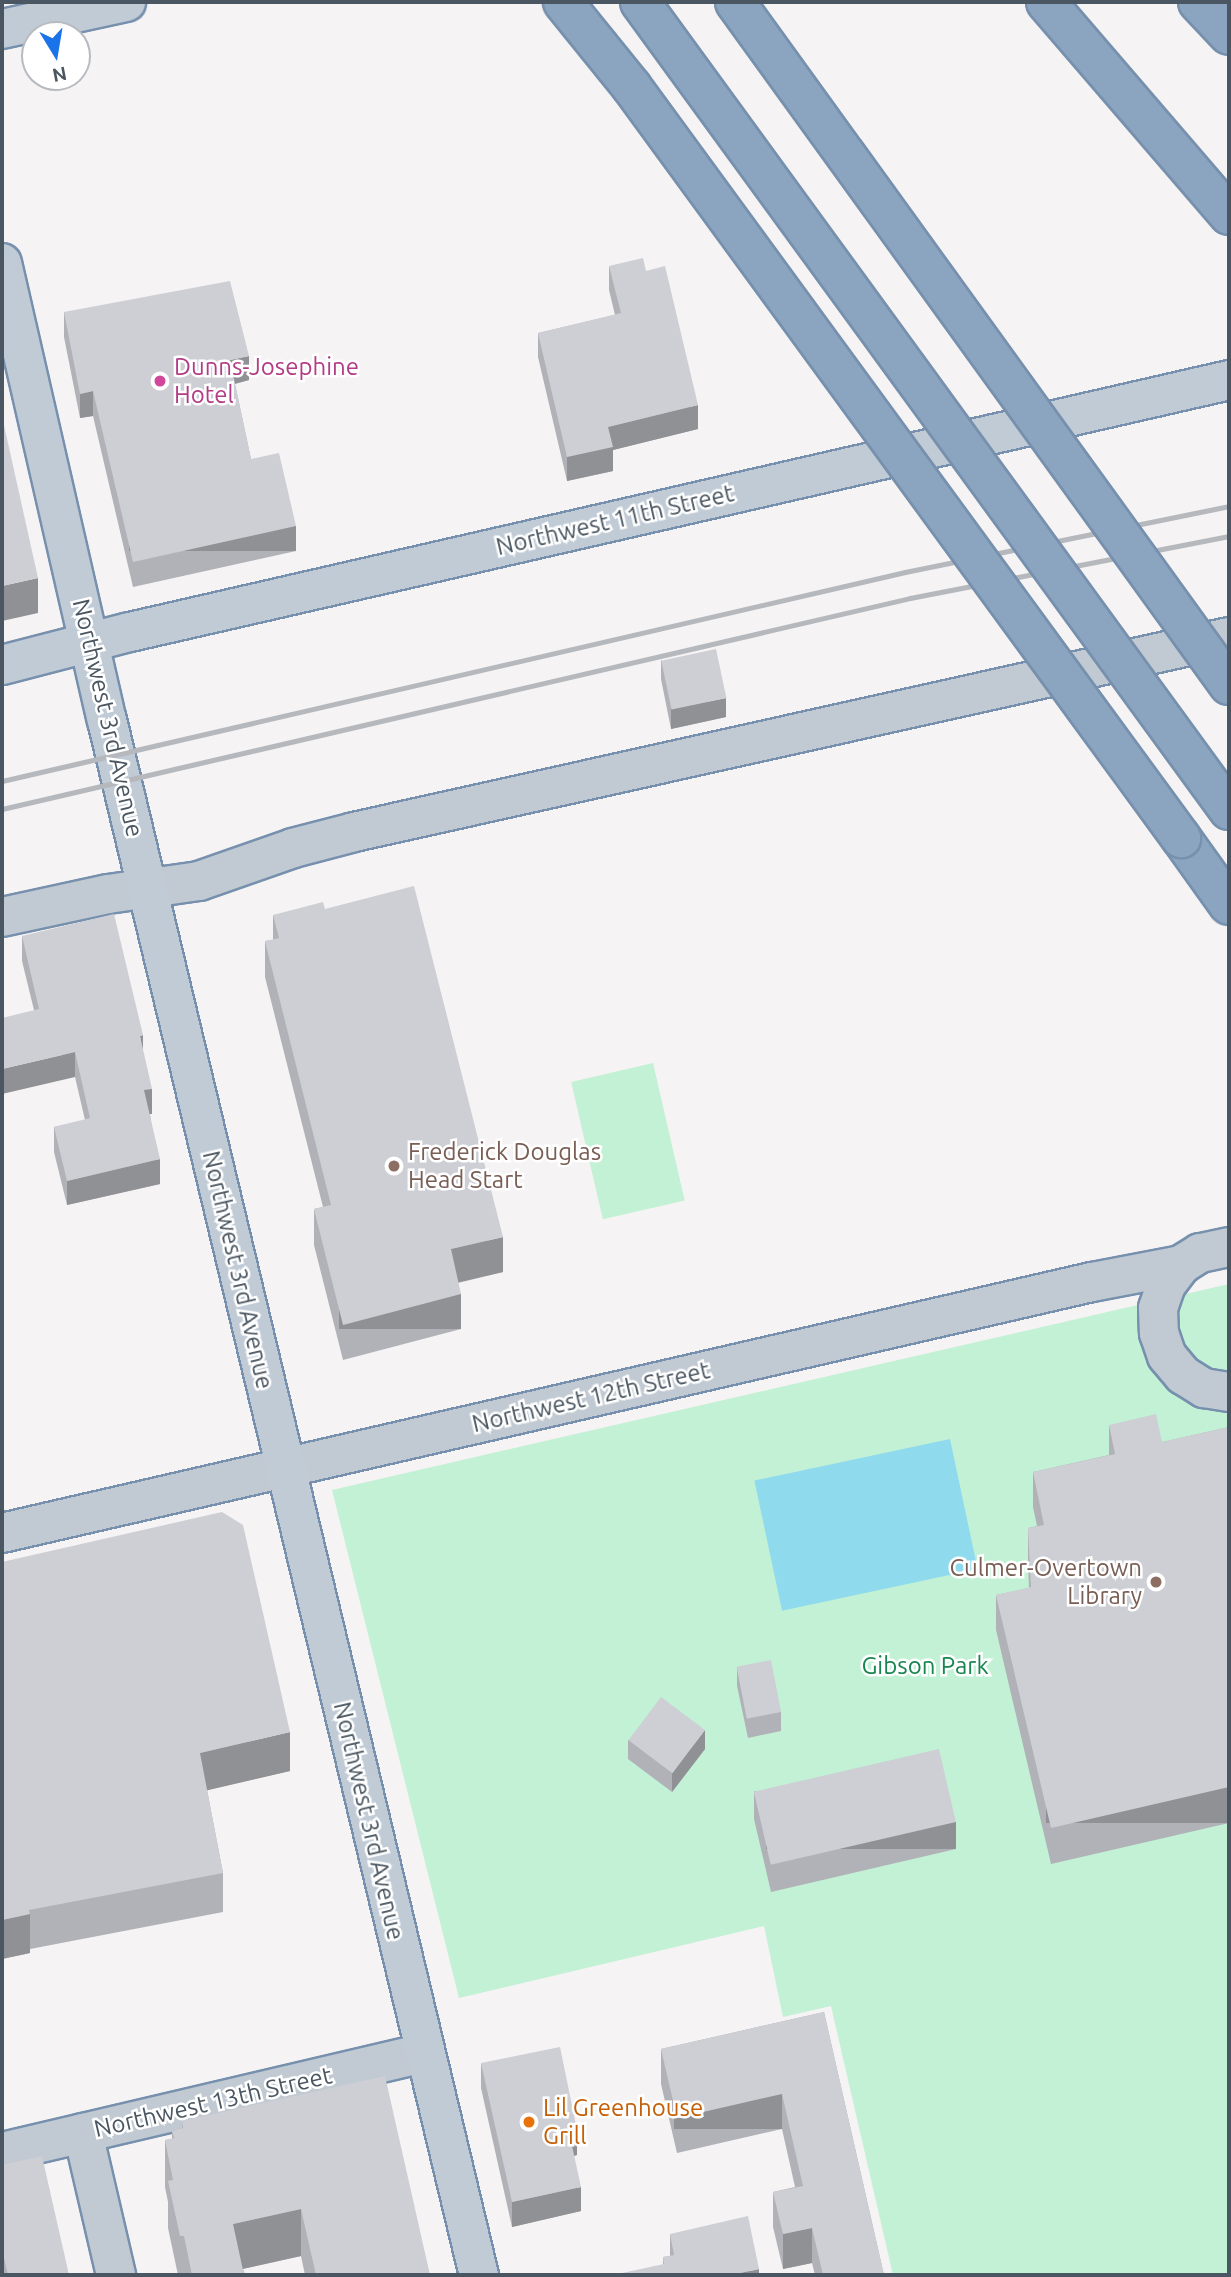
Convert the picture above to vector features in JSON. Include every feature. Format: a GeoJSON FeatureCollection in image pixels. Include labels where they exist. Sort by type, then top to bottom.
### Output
{"type":"FeatureCollection","features":[{"type":"Feature","properties":{"kind":"highway"},"geometry":{"type":"LineString","coordinates":[[563,2],[631,86],[1229,905]]}},
{"type":"Feature","properties":{"kind":"highway"},"geometry":{"type":"LineString","coordinates":[[640,2],[1229,810]]}},
{"type":"Feature","properties":{"kind":"highway"},"geometry":{"type":"LineString","coordinates":[[734,2],[1229,685]]}},
{"type":"Feature","properties":{"kind":"highway"},"geometry":{"type":"LineString","coordinates":[[1046,2],[1229,215]]}},
{"type":"Feature","properties":{"kind":"highway"},"geometry":{"type":"LineString","coordinates":[[1198,2],[1229,35]]}},
{"type":"Feature","properties":{"kind":"street"},"geometry":{"type":"LineString","coordinates":[[2,29],[126,2]]}},
{"type":"Feature","properties":{"kind":"street","name":"Northwest 3rd Avenue"},"geometry":{"type":"LineString","coordinates":[[2,263],[147,889],[479,2275]]}},
{"type":"Feature","properties":{"kind":"street","name":"Northwest 11th Street"},"geometry":{"type":"LineString","coordinates":[[2,665],[144,629],[1229,380]]}},
{"type":"Feature","properties":{"kind":"street"},"geometry":{"type":"LineString","coordinates":[[2,917],[98,896],[199,881],[344,834],[1229,637]]}},
{"type":"Feature","properties":{"kind":"street","name":"Northwest 12th Street"},"geometry":{"type":"LineString","coordinates":[[2,1532],[1092,1282],[1181,1265],[1200,1253],[1229,1247]]}},
{"type":"Feature","properties":{"kind":"street"},"geometry":{"type":"LineString","coordinates":[[1181,1265],[1166,1285],[1158,1308],[1159,1333],[1167,1356],[1183,1375],[1205,1388],[1229,1392]]}},
{"type":"Feature","properties":{"kind":"street","name":"Northwest 13th Street"},"geometry":{"type":"LineString","coordinates":[[2,2152],[425,2053]]}},
{"type":"Feature","properties":{"kind":"street"},"geometry":{"type":"LineString","coordinates":[[83,2133],[116,2275]]}},
{"type":"Feature","properties":{"kind":"green space"},"geometry":{"type":"Polygon","coordinates":[[[653,1063],[685,1200],[603,1219],[571,1082],[653,1063]]]}},
{"type":"Feature","properties":{"kind":"green space","name":"Gibson Park"},"geometry":{"type":"Polygon","coordinates":[[[1229,1284],[1229,2275],[893,2275],[831,2006],[783,2017],[764,1926],[459,1998],[332,1490],[1229,1284]]]}},
{"type":"Feature","properties":{"kind":"water"},"geometry":{"type":"Polygon","coordinates":[[[950,1439],[978,1569],[782,1611],[754,1481],[950,1439]]]}},
{"type":"Feature","properties":{"kind":"building"},"geometry":{"type":"Polygon","coordinates":[[[643,258],[646,271],[665,266],[698,405],[608,427],[613,447],[567,457],[538,333],[621,313],[609,266],[643,258]]]}},
{"type":"Feature","properties":{"kind":"building"},"geometry":{"type":"Polygon","coordinates":[[[230,281],[249,356],[230,360],[251,459],[279,453],[296,526],[133,562],[93,391],[80,394],[64,312],[230,281]]]}},
{"type":"Feature","properties":{"kind":"building"},"geometry":{"type":"Polygon","coordinates":[[[2,416],[38,578],[2,586],[2,416]]]}},
{"type":"Feature","properties":{"kind":"building"},"geometry":{"type":"Polygon","coordinates":[[[716,649],[726,698],[672,710],[661,661],[716,649]]]}},
{"type":"Feature","properties":{"kind":"building","name":"Frederick Douglas Head Start"},"geometry":{"type":"Polygon","coordinates":[[[414,886],[503,1237],[451,1249],[461,1294],[343,1325],[314,1209],[331,1205],[265,941],[279,938],[273,915],[323,902],[325,909],[414,886]]]}},
{"type":"Feature","properties":{"kind":"building"},"geometry":{"type":"Polygon","coordinates":[[[114,914],[143,1035],[140,1036],[152,1089],[144,1090],[160,1159],[67,1181],[54,1127],[90,1118],[75,1052],[2,1069],[2,1018],[39,1009],[22,936],[114,914]]]}},
{"type":"Feature","properties":{"kind":"building"},"geometry":{"type":"Polygon","coordinates":[[[1156,1414],[1162,1442],[1229,1427],[1229,1787],[1051,1828],[996,1595],[1031,1587],[1028,1528],[1044,1525],[1033,1472],[1115,1454],[1109,1425],[1156,1414]]]}},
{"type":"Feature","properties":{"kind":"building"},"geometry":{"type":"Polygon","coordinates":[[[222,1512],[243,1525],[290,1732],[200,1753],[223,1873],[29,1910],[30,1914],[2,1920],[2,1562],[222,1512]]]}},
{"type":"Feature","properties":{"kind":"building"},"geometry":{"type":"Polygon","coordinates":[[[771,1660],[781,1712],[747,1719],[737,1667],[771,1660]]]}},
{"type":"Feature","properties":{"kind":"building"},"geometry":{"type":"Polygon","coordinates":[[[661,1697],[705,1730],[672,1773],[629,1740],[661,1697]]]}},
{"type":"Feature","properties":{"kind":"building"},"geometry":{"type":"Polygon","coordinates":[[[939,1749],[956,1822],[771,1865],[754,1792],[939,1749]]]}},
{"type":"Feature","properties":{"kind":"building"},"geometry":{"type":"Polygon","coordinates":[[[824,2012],[884,2275],[823,2275],[812,2228],[783,2234],[773,2192],[803,2186],[782,2094],[677,2118],[661,2049],[824,2012]]]}},
{"type":"Feature","properties":{"kind":"building"},"geometry":{"type":"Polygon","coordinates":[[[560,2047],[577,2130],[569,2132],[581,2187],[512,2202],[481,2063],[560,2047]]]}},
{"type":"Feature","properties":{"kind":"building"},"geometry":{"type":"Polygon","coordinates":[[[385,2076],[430,2275],[316,2275],[301,2209],[233,2224],[244,2275],[192,2275],[168,2181],[173,2180],[165,2140],[174,2138],[172,2131],[183,2128],[182,2121],[385,2076]]]}},
{"type":"Feature","properties":{"kind":"building"},"geometry":{"type":"Polygon","coordinates":[[[42,2156],[69,2275],[8,2275],[2,2249],[2,2165],[42,2156]]]}},
{"type":"Feature","properties":{"kind":"building"},"geometry":{"type":"Polygon","coordinates":[[[748,2216],[759,2269],[731,2275],[613,2275],[664,2264],[663,2257],[674,2255],[670,2234],[748,2216]]]}},
{"type":"Feature","properties":{"kind":"railway"},"geometry":{"type":"LineString","coordinates":[[2,781],[905,572],[1229,506]]}},
{"type":"Feature","properties":{"kind":"railway"},"geometry":{"type":"LineString","coordinates":[[2,809],[910,598],[1229,536]]}},
{"type":"Feature","properties":{"kind":"place","name":"Dunns-Josephine Hotel"},"geometry":{"type":"Point","coordinates":[160,381]}},
{"type":"Feature","properties":{"kind":"place","name":"Frederick Douglas Head Start"},"geometry":{"type":"Point","coordinates":[394,1166]}},
{"type":"Feature","properties":{"kind":"place","name":"Culmer-Overtown Library"},"geometry":{"type":"Point","coordinates":[1156,1582]}},
{"type":"Feature","properties":{"kind":"place","name":"Lil Greenhouse Grill"},"geometry":{"type":"Point","coordinates":[529,2122]}}]}
